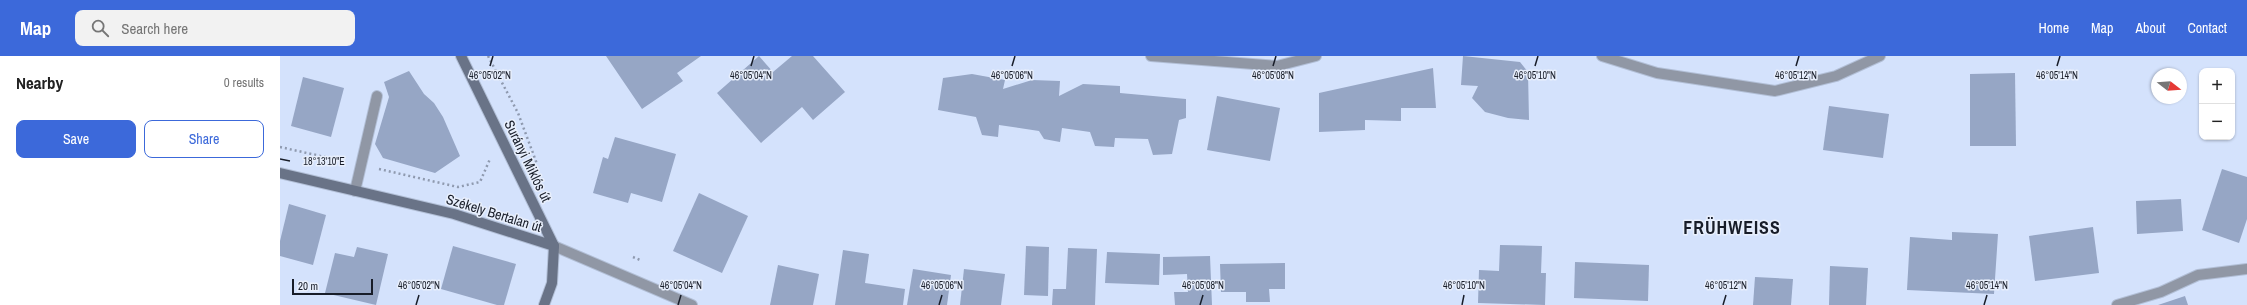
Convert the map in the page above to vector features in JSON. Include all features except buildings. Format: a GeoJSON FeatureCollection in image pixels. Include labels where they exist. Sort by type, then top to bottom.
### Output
{"type":"FeatureCollection","features":[{"type":"Feature","properties":{"kind":"street","name":"Surányi Miklós út"},"geometry":{"type":"LineString","coordinates":[[461,56],[554,246],[552,283],[544,305]]}},
{"type":"Feature","properties":{"kind":"street"},"geometry":{"type":"LineString","coordinates":[[1152,56],[1277,66],[1316,56]]}},
{"type":"Feature","properties":{"kind":"street"},"geometry":{"type":"LineString","coordinates":[[1602,56],[1656,73],[1775,90],[1836,76],[1880,56]]}},
{"type":"Feature","properties":{"kind":"street"},"geometry":{"type":"LineString","coordinates":[[355,191],[377,96]]}},
{"type":"Feature","properties":{"kind":"street","name":"Székely Bertalan út"},"geometry":{"type":"LineString","coordinates":[[280,173],[454,214],[554,246],[692,305]]}},
{"type":"Feature","properties":{"kind":"street"},"geometry":{"type":"LineString","coordinates":[[2117,305],[2161,292],[2198,275],[2247,269]]}},
{"type":"Feature","properties":{"kind":"path"},"geometry":{"type":"LineString","coordinates":[[488,56],[518,113],[540,170]]}},
{"type":"Feature","properties":{"kind":"path"},"geometry":{"type":"LineString","coordinates":[[280,147],[458,187],[480,182],[490,159],[487,152]]}},
{"type":"Feature","properties":{"kind":"path"},"geometry":{"type":"LineString","coordinates":[[626,254],[640,260]]}},
{"type":"Feature","properties":{"kind":"district","name":"FRÜHWEISS"},"geometry":{"type":"Point","coordinates":[1732,228]}}]}
